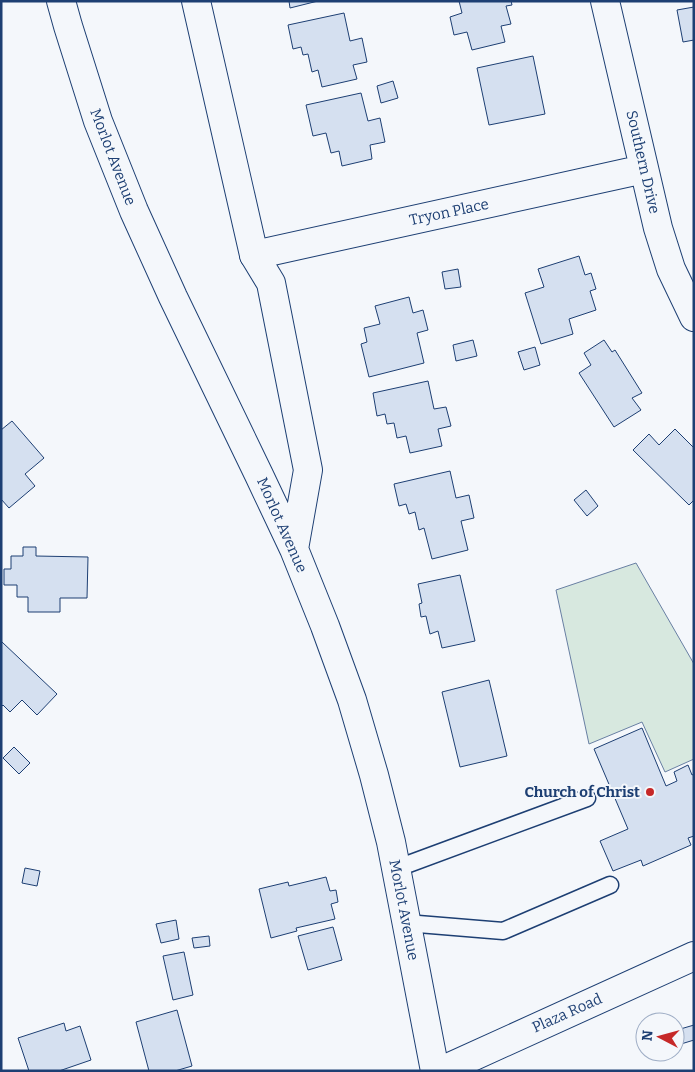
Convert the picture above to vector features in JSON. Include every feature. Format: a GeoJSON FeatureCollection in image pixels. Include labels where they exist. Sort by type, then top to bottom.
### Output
{"type":"FeatureCollection","features":[{"type":"Feature","properties":{"kind":"street","name":"Morlot Avenue"},"geometry":{"type":"LineString","coordinates":[[61,1],[98,121],[134,211],[173,297],[294,549],[352,700],[391,842],[435,1071]]}},
{"type":"Feature","properties":{"kind":"street"},"geometry":{"type":"LineString","coordinates":[[196,1],[254,255],[271,283],[308,470],[294,549]]}},
{"type":"Feature","properties":{"kind":"street","name":"Southern Drive"},"geometry":{"type":"LineString","coordinates":[[606,1],[658,228],[671,269],[694,318]]}},
{"type":"Feature","properties":{"kind":"street","name":"Tryon Place"},"geometry":{"type":"LineString","coordinates":[[254,255],[644,169]]}},
{"type":"Feature","properties":{"kind":"street","name":"Plaza Road"},"geometry":{"type":"LineString","coordinates":[[441,1071],[694,956]]}},
{"type":"Feature","properties":{"kind":"lane"},"geometry":{"type":"LineString","coordinates":[[395,869],[587,798]]}},
{"type":"Feature","properties":{"kind":"lane"},"geometry":{"type":"LineString","coordinates":[[406,923],[503,931],[610,884]]}},
{"type":"Feature","properties":{"kind":"shaded area"},"geometry":{"type":"Polygon","coordinates":[[[636,563],[694,664],[694,759],[665,772],[642,722],[589,744],[556,590],[636,563]]]}},
{"type":"Feature","properties":{"kind":"building"},"geometry":{"type":"Polygon","coordinates":[[[289,1],[318,1],[290,8],[289,1]]]}},
{"type":"Feature","properties":{"kind":"building"},"geometry":{"type":"Polygon","coordinates":[[[459,1],[511,1],[512,5],[506,6],[511,24],[501,26],[505,42],[472,50],[467,32],[454,35],[450,17],[462,13],[459,1]]]}},
{"type":"Feature","properties":{"kind":"building"},"geometry":{"type":"Polygon","coordinates":[[[694,7],[694,40],[683,42],[677,10],[694,7]]]}},
{"type":"Feature","properties":{"kind":"building"},"geometry":{"type":"Polygon","coordinates":[[[344,13],[350,41],[362,38],[367,62],[353,65],[357,79],[322,87],[318,70],[312,72],[308,54],[303,55],[301,47],[293,49],[288,25],[344,13]]]}},
{"type":"Feature","properties":{"kind":"building"},"geometry":{"type":"Polygon","coordinates":[[[533,56],[545,114],[489,125],[477,68],[533,56]]]}},
{"type":"Feature","properties":{"kind":"building"},"geometry":{"type":"Polygon","coordinates":[[[393,81],[398,98],[381,103],[377,86],[393,81]]]}},
{"type":"Feature","properties":{"kind":"building"},"geometry":{"type":"Polygon","coordinates":[[[361,93],[368,121],[380,118],[385,142],[370,145],[372,159],[342,166],[339,151],[331,153],[326,133],[313,136],[306,105],[361,93]]]}},
{"type":"Feature","properties":{"kind":"building"},"geometry":{"type":"Polygon","coordinates":[[[579,256],[585,275],[591,273],[596,289],[590,291],[596,310],[569,319],[573,334],[541,344],[525,293],[544,287],[538,269],[579,256]]]}},
{"type":"Feature","properties":{"kind":"building"},"geometry":{"type":"Polygon","coordinates":[[[458,269],[461,287],[445,289],[442,272],[458,269]]]}},
{"type":"Feature","properties":{"kind":"building"},"geometry":{"type":"Polygon","coordinates":[[[409,297],[413,313],[423,310],[428,330],[417,333],[424,363],[369,377],[361,344],[367,342],[364,328],[380,324],[375,306],[409,297]]]}},
{"type":"Feature","properties":{"kind":"building"},"geometry":{"type":"Polygon","coordinates":[[[473,340],[477,356],[456,361],[453,345],[473,340]]]}},
{"type":"Feature","properties":{"kind":"building"},"geometry":{"type":"Polygon","coordinates":[[[604,340],[612,352],[615,350],[642,393],[632,398],[641,410],[614,427],[579,373],[591,365],[584,353],[604,340]]]}},
{"type":"Feature","properties":{"kind":"building"},"geometry":{"type":"Polygon","coordinates":[[[535,347],[540,365],[524,370],[518,352],[535,347]]]}},
{"type":"Feature","properties":{"kind":"building"},"geometry":{"type":"Polygon","coordinates":[[[428,381],[434,409],[446,407],[451,426],[438,429],[442,446],[410,453],[406,436],[397,438],[394,423],[387,424],[385,414],[377,416],[373,393],[428,381]]]}},
{"type":"Feature","properties":{"kind":"building"},"geometry":{"type":"Polygon","coordinates":[[[12,421],[44,458],[25,474],[35,486],[9,508],[1,499],[1,430],[12,421]]]}},
{"type":"Feature","properties":{"kind":"building"},"geometry":{"type":"Polygon","coordinates":[[[675,429],[694,448],[694,500],[689,505],[633,450],[649,434],[659,445],[675,429]]]}},
{"type":"Feature","properties":{"kind":"building"},"geometry":{"type":"Polygon","coordinates":[[[450,471],[456,498],[469,495],[474,518],[461,521],[468,550],[432,559],[424,528],[419,530],[415,512],[409,514],[406,504],[399,506],[394,484],[450,471]]]}},
{"type":"Feature","properties":{"kind":"building"},"geometry":{"type":"Polygon","coordinates":[[[586,490],[598,506],[587,516],[574,500],[586,490]]]}},
{"type":"Feature","properties":{"kind":"building"},"geometry":{"type":"Polygon","coordinates":[[[23,547],[36,547],[36,556],[88,557],[87,598],[60,598],[60,612],[28,612],[28,597],[17,597],[17,585],[4,585],[4,569],[11,569],[11,556],[23,556],[23,547]]]}},
{"type":"Feature","properties":{"kind":"building"},"geometry":{"type":"Polygon","coordinates":[[[460,575],[475,641],[442,648],[438,631],[430,634],[426,616],[421,617],[419,604],[422,603],[418,584],[460,575]]]}},
{"type":"Feature","properties":{"kind":"building"},"geometry":{"type":"Polygon","coordinates":[[[2,642],[57,694],[37,715],[22,700],[10,712],[3,705],[1,707],[2,642]]]}},
{"type":"Feature","properties":{"kind":"building"},"geometry":{"type":"Polygon","coordinates":[[[489,680],[507,756],[460,767],[442,692],[489,680]]]}},
{"type":"Feature","properties":{"kind":"building"},"geometry":{"type":"Polygon","coordinates":[[[642,728],[666,786],[677,781],[674,772],[688,765],[692,775],[694,774],[694,836],[688,838],[691,845],[643,866],[641,860],[613,871],[600,841],[628,829],[594,749],[642,728]]]}},
{"type":"Feature","properties":{"kind":"building"},"geometry":{"type":"Polygon","coordinates":[[[14,747],[30,763],[19,774],[3,758],[14,747]]]}},
{"type":"Feature","properties":{"kind":"building"},"geometry":{"type":"Polygon","coordinates":[[[25,868],[40,871],[37,886],[22,883],[25,868]]]}},
{"type":"Feature","properties":{"kind":"building"},"geometry":{"type":"Polygon","coordinates":[[[326,877],[330,891],[336,890],[338,902],[331,904],[335,919],[296,928],[297,931],[271,938],[259,889],[288,882],[289,886],[326,877]]]}},
{"type":"Feature","properties":{"kind":"building"},"geometry":{"type":"Polygon","coordinates":[[[176,920],[179,939],[161,943],[156,924],[176,920]]]}},
{"type":"Feature","properties":{"kind":"building"},"geometry":{"type":"Polygon","coordinates":[[[333,927],[342,960],[308,970],[298,936],[333,927]]]}},
{"type":"Feature","properties":{"kind":"building"},"geometry":{"type":"Polygon","coordinates":[[[209,936],[210,946],[194,948],[192,938],[209,936]]]}},
{"type":"Feature","properties":{"kind":"building"},"geometry":{"type":"Polygon","coordinates":[[[184,952],[193,995],[173,1000],[163,956],[184,952]]]}},
{"type":"Feature","properties":{"kind":"building"},"geometry":{"type":"Polygon","coordinates":[[[177,1010],[192,1066],[175,1071],[149,1071],[136,1022],[177,1010]]]}},
{"type":"Feature","properties":{"kind":"building"},"geometry":{"type":"Polygon","coordinates":[[[64,1023],[66,1031],[80,1026],[91,1060],[59,1071],[29,1071],[18,1038],[64,1023]]]}},
{"type":"Feature","properties":{"kind":"building"},"geometry":{"type":"Polygon","coordinates":[[[694,1025],[694,1040],[685,1043],[685,1028],[694,1025]]]}},
{"type":"Feature","properties":{"kind":"place","name":"Church of Christ"},"geometry":{"type":"Point","coordinates":[650,792]}}]}
